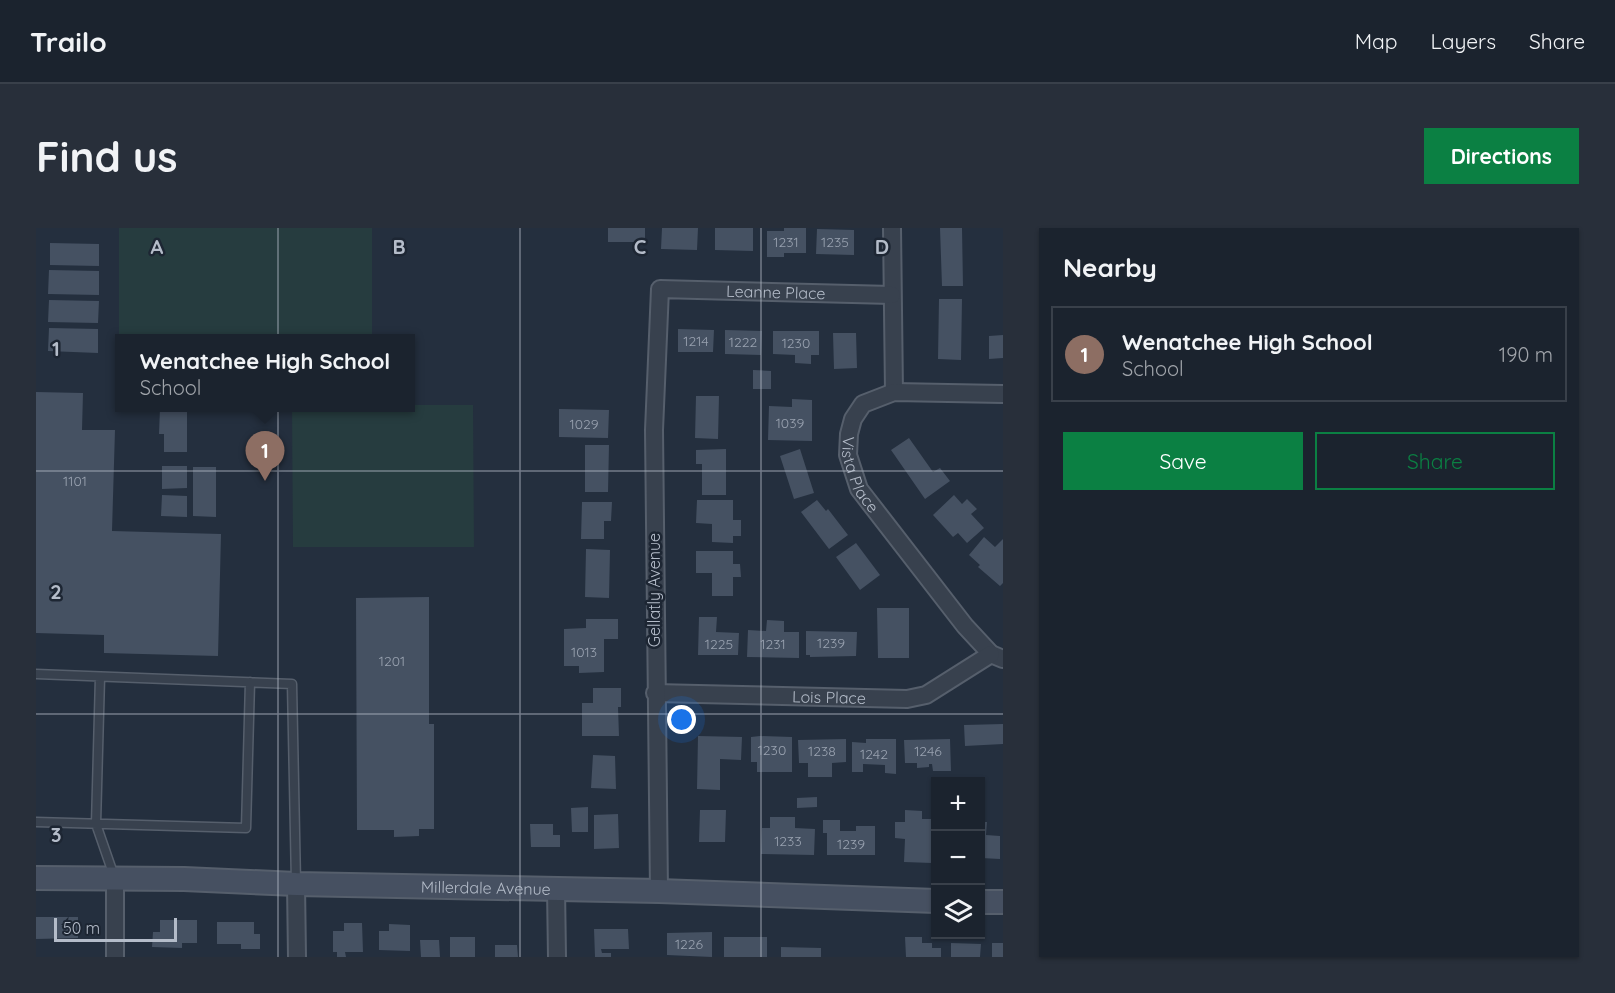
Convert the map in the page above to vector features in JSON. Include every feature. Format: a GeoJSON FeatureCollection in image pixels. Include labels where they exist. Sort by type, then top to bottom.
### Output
{"type":"FeatureCollection","features":[{"type":"Feature","properties":{"kind":"street"},"geometry":{"type":"LineString","coordinates":[[892,228],[894,392],[1003,394]]}},
{"type":"Feature","properties":{"kind":"street","name":"Leanne Place"},"geometry":{"type":"LineString","coordinates":[[660,289],[892,295]]}},
{"type":"Feature","properties":{"kind":"street","name":"Gellatly Avenue"},"geometry":{"type":"LineString","coordinates":[[659,891],[655,693],[654,430],[660,289]]}},
{"type":"Feature","properties":{"kind":"street","name":"Vista Place"},"geometry":{"type":"LineString","coordinates":[[894,392],[863,404],[854,418],[849,434],[848,454],[860,489],[965,626],[997,656]]}},
{"type":"Feature","properties":{"kind":"street","name":"Lois Place"},"geometry":{"type":"LineString","coordinates":[[655,693],[907,699],[926,695],[997,656]]}},
{"type":"Feature","properties":{"kind":"street","name":"Millerdale Avenue"},"geometry":{"type":"LineString","coordinates":[[36,878],[184,879],[296,884],[556,888],[931,901]]}},
{"type":"Feature","properties":{"kind":"street"},"geometry":{"type":"LineString","coordinates":[[115,879],[115,957]]}},
{"type":"Feature","properties":{"kind":"street"},"geometry":{"type":"LineString","coordinates":[[296,884],[297,957]]}},
{"type":"Feature","properties":{"kind":"street"},"geometry":{"type":"LineString","coordinates":[[556,888],[557,957]]}},
{"type":"Feature","properties":{"kind":"street"},"geometry":{"type":"LineString","coordinates":[[985,902],[1003,902]]}},
{"type":"Feature","properties":{"kind":"lane"},"geometry":{"type":"LineString","coordinates":[[36,674],[292,684],[296,884]]}},
{"type":"Feature","properties":{"kind":"lane"},"geometry":{"type":"LineString","coordinates":[[100,676],[96,824],[115,879]]}},
{"type":"Feature","properties":{"kind":"lane"},"geometry":{"type":"LineString","coordinates":[[36,822],[246,828],[250,682]]}},
{"type":"Feature","properties":{"kind":"green space"},"geometry":{"type":"Polygon","coordinates":[[[119,228],[372,228],[372,334],[119,334],[119,228]]]}},
{"type":"Feature","properties":{"kind":"green space"},"geometry":{"type":"Polygon","coordinates":[[[415,405],[473,405],[474,547],[293,547],[292,412],[415,412],[415,405]]]}},
{"type":"Feature","properties":{"kind":"building"},"geometry":{"type":"Polygon","coordinates":[[[608,228],[645,228],[645,242],[608,242],[608,228]]]}},
{"type":"Feature","properties":{"kind":"building"},"geometry":{"type":"Polygon","coordinates":[[[662,228],[698,228],[697,250],[661,249],[662,228]]]}},
{"type":"Feature","properties":{"kind":"building"},"geometry":{"type":"Polygon","coordinates":[[[715,228],[753,228],[753,251],[715,250],[715,228]]]}},
{"type":"Feature","properties":{"kind":"building"},"geometry":{"type":"Polygon","coordinates":[[[784,228],[806,228],[806,253],[784,253],[784,257],[767,257],[767,231],[784,231],[784,228]]]}},
{"type":"Feature","properties":{"kind":"building"},"geometry":{"type":"Polygon","coordinates":[[[940,228],[962,228],[963,286],[942,286],[940,228]]]}},
{"type":"Feature","properties":{"kind":"building"},"geometry":{"type":"Polygon","coordinates":[[[817,229],[854,230],[854,255],[816,254],[817,229]]]}},
{"type":"Feature","properties":{"kind":"building"},"geometry":{"type":"Polygon","coordinates":[[[50,243],[99,244],[99,266],[50,265],[50,243]]]}},
{"type":"Feature","properties":{"kind":"building"},"geometry":{"type":"Polygon","coordinates":[[[49,270],[99,271],[99,295],[48,294],[49,270]]]}},
{"type":"Feature","properties":{"kind":"building"},"geometry":{"type":"Polygon","coordinates":[[[939,299],[962,299],[961,360],[938,359],[939,299]]]}},
{"type":"Feature","properties":{"kind":"building"},"geometry":{"type":"Polygon","coordinates":[[[49,300],[99,301],[98,323],[48,322],[49,300]]]}},
{"type":"Feature","properties":{"kind":"building"},"geometry":{"type":"Polygon","coordinates":[[[49,328],[98,329],[98,353],[48,351],[49,328]]]}},
{"type":"Feature","properties":{"kind":"building"},"geometry":{"type":"Polygon","coordinates":[[[678,329],[714,330],[713,352],[678,352],[678,329]]]}},
{"type":"Feature","properties":{"kind":"building"},"geometry":{"type":"Polygon","coordinates":[[[725,330],[762,331],[761,355],[725,354],[725,330]]]}},
{"type":"Feature","properties":{"kind":"building"},"geometry":{"type":"Polygon","coordinates":[[[773,331],[819,331],[819,355],[811,355],[811,364],[795,363],[795,355],[773,354],[773,331]]]}},
{"type":"Feature","properties":{"kind":"building"},"geometry":{"type":"Polygon","coordinates":[[[833,333],[856,333],[857,368],[834,369],[833,333]]]}},
{"type":"Feature","properties":{"kind":"building"},"geometry":{"type":"Polygon","coordinates":[[[1003,335],[1003,358],[989,359],[989,336],[1003,335]]]}},
{"type":"Feature","properties":{"kind":"building"},"geometry":{"type":"Polygon","coordinates":[[[753,370],[771,371],[771,389],[753,389],[753,370]]]}},
{"type":"Feature","properties":{"kind":"building"},"geometry":{"type":"Polygon","coordinates":[[[36,392],[83,393],[82,430],[115,430],[112,531],[221,534],[218,656],[104,653],[104,635],[36,633],[36,392]]]}},
{"type":"Feature","properties":{"kind":"building"},"geometry":{"type":"Polygon","coordinates":[[[696,396],[719,396],[718,439],[695,438],[696,396]]]}},
{"type":"Feature","properties":{"kind":"building"},"geometry":{"type":"Polygon","coordinates":[[[792,399],[812,400],[812,441],[768,440],[769,406],[792,407],[792,399]]]}},
{"type":"Feature","properties":{"kind":"building"},"geometry":{"type":"Polygon","coordinates":[[[559,409],[609,410],[608,438],[559,437],[559,409]]]}},
{"type":"Feature","properties":{"kind":"building"},"geometry":{"type":"Polygon","coordinates":[[[160,412],[187,412],[187,452],[164,452],[164,434],[159,434],[160,412]]]}},
{"type":"Feature","properties":{"kind":"building"},"geometry":{"type":"Polygon","coordinates":[[[909,438],[933,472],[940,468],[950,481],[925,499],[891,450],[909,438]]]}},
{"type":"Feature","properties":{"kind":"building"},"geometry":{"type":"Polygon","coordinates":[[[585,445],[609,445],[608,492],[585,492],[585,445]]]}},
{"type":"Feature","properties":{"kind":"building"},"geometry":{"type":"Polygon","coordinates":[[[726,449],[726,495],[702,495],[702,464],[696,464],[696,450],[726,449]]]}},
{"type":"Feature","properties":{"kind":"building"},"geometry":{"type":"Polygon","coordinates":[[[800,449],[814,493],[794,499],[780,456],[800,449]]]}},
{"type":"Feature","properties":{"kind":"building"},"geometry":{"type":"Polygon","coordinates":[[[162,466],[187,466],[187,488],[162,489],[162,466]]]}},
{"type":"Feature","properties":{"kind":"building"},"geometry":{"type":"Polygon","coordinates":[[[193,467],[216,467],[216,517],[193,516],[193,467]]]}},
{"type":"Feature","properties":{"kind":"building"},"geometry":{"type":"Polygon","coordinates":[[[162,495],[187,496],[187,517],[161,516],[162,495]]]}},
{"type":"Feature","properties":{"kind":"building"},"geometry":{"type":"Polygon","coordinates":[[[954,495],[962,504],[967,499],[977,509],[971,514],[984,528],[967,543],[958,533],[953,537],[933,515],[954,495]]]}},
{"type":"Feature","properties":{"kind":"building"},"geometry":{"type":"Polygon","coordinates":[[[697,500],[733,500],[733,520],[741,520],[741,536],[733,536],[733,543],[712,542],[712,524],[696,523],[697,500]]]}},
{"type":"Feature","properties":{"kind":"building"},"geometry":{"type":"Polygon","coordinates":[[[817,500],[826,511],[828,509],[848,535],[829,549],[801,512],[817,500]]]}},
{"type":"Feature","properties":{"kind":"building"},"geometry":{"type":"Polygon","coordinates":[[[582,502],[612,502],[611,521],[604,521],[604,539],[581,539],[582,502]]]}},
{"type":"Feature","properties":{"kind":"building"},"geometry":{"type":"Polygon","coordinates":[[[984,537],[995,547],[1003,539],[1003,583],[1000,586],[978,567],[980,565],[969,555],[984,537]]]}},
{"type":"Feature","properties":{"kind":"building"},"geometry":{"type":"Polygon","coordinates":[[[856,543],[880,575],[860,590],[836,557],[856,543]]]}},
{"type":"Feature","properties":{"kind":"building"},"geometry":{"type":"Polygon","coordinates":[[[586,549],[610,550],[609,598],[585,597],[586,549]]]}},
{"type":"Feature","properties":{"kind":"building"},"geometry":{"type":"Polygon","coordinates":[[[696,551],[733,551],[733,564],[740,564],[741,577],[733,577],[733,596],[712,596],[712,573],[696,573],[696,551]]]}},
{"type":"Feature","properties":{"kind":"building"},"geometry":{"type":"Polygon","coordinates":[[[429,597],[429,724],[434,724],[434,829],[419,829],[419,836],[394,837],[394,830],[357,830],[356,598],[429,597]]]}},
{"type":"Feature","properties":{"kind":"building"},"geometry":{"type":"Polygon","coordinates":[[[877,608],[909,608],[909,658],[878,658],[877,608]]]}},
{"type":"Feature","properties":{"kind":"building"},"geometry":{"type":"Polygon","coordinates":[[[699,617],[717,617],[716,632],[739,633],[738,655],[698,655],[699,617]]]}},
{"type":"Feature","properties":{"kind":"building"},"geometry":{"type":"Polygon","coordinates":[[[586,619],[618,619],[618,639],[604,639],[604,672],[579,673],[579,666],[564,666],[564,629],[586,628],[586,619]]]}},
{"type":"Feature","properties":{"kind":"building"},"geometry":{"type":"Polygon","coordinates":[[[767,620],[784,621],[784,632],[799,632],[799,658],[747,657],[748,630],[766,631],[767,620]]]}},
{"type":"Feature","properties":{"kind":"building"},"geometry":{"type":"Polygon","coordinates":[[[806,631],[857,632],[856,656],[810,657],[806,655],[806,631]]]}},
{"type":"Feature","properties":{"kind":"building"},"geometry":{"type":"Polygon","coordinates":[[[593,688],[621,688],[621,707],[618,707],[619,736],[582,736],[582,703],[593,703],[593,688]]]}},
{"type":"Feature","properties":{"kind":"building"},"geometry":{"type":"Polygon","coordinates":[[[1003,724],[1003,744],[965,746],[964,725],[1003,724]]]}},
{"type":"Feature","properties":{"kind":"building"},"geometry":{"type":"Polygon","coordinates":[[[698,736],[742,737],[741,760],[720,759],[720,790],[697,789],[698,736]]]}},
{"type":"Feature","properties":{"kind":"building"},"geometry":{"type":"Polygon","coordinates":[[[751,737],[792,737],[792,772],[757,772],[757,762],[751,762],[751,737]]]}},
{"type":"Feature","properties":{"kind":"building"},"geometry":{"type":"Polygon","coordinates":[[[846,739],[846,762],[832,763],[832,777],[808,777],[808,763],[799,763],[798,740],[846,739]]]}},
{"type":"Feature","properties":{"kind":"building"},"geometry":{"type":"Polygon","coordinates":[[[866,739],[896,739],[896,774],[885,773],[885,765],[863,764],[863,772],[852,772],[852,742],[866,743],[866,739]]]}},
{"type":"Feature","properties":{"kind":"building"},"geometry":{"type":"Polygon","coordinates":[[[950,739],[951,771],[933,771],[932,764],[929,764],[929,767],[917,768],[917,763],[905,763],[904,740],[950,739]]]}},
{"type":"Feature","properties":{"kind":"building"},"geometry":{"type":"Polygon","coordinates":[[[593,755],[615,756],[616,789],[591,788],[593,755]]]}},
{"type":"Feature","properties":{"kind":"building"},"geometry":{"type":"Polygon","coordinates":[[[817,797],[817,807],[797,808],[797,798],[817,797]]]}},
{"type":"Feature","properties":{"kind":"building"},"geometry":{"type":"Polygon","coordinates":[[[588,807],[588,832],[572,832],[571,808],[588,807]]]}},
{"type":"Feature","properties":{"kind":"building"},"geometry":{"type":"Polygon","coordinates":[[[700,810],[726,810],[725,842],[699,842],[700,810]]]}},
{"type":"Feature","properties":{"kind":"building"},"geometry":{"type":"Polygon","coordinates":[[[905,810],[922,811],[922,819],[931,819],[931,863],[904,862],[905,839],[895,838],[895,822],[905,822],[905,810]]]}},
{"type":"Feature","properties":{"kind":"building"},"geometry":{"type":"Polygon","coordinates":[[[618,814],[619,848],[594,849],[594,815],[618,814]]]}},
{"type":"Feature","properties":{"kind":"building"},"geometry":{"type":"Polygon","coordinates":[[[770,817],[795,817],[795,828],[815,829],[814,855],[761,854],[762,828],[770,828],[770,817]]]}},
{"type":"Feature","properties":{"kind":"building"},"geometry":{"type":"Polygon","coordinates":[[[823,820],[840,820],[840,831],[856,831],[856,826],[875,826],[875,855],[827,855],[827,833],[823,833],[823,820]]]}},
{"type":"Feature","properties":{"kind":"building"},"geometry":{"type":"Polygon","coordinates":[[[985,822],[987,822],[986,835],[1000,836],[1000,859],[985,858],[985,822]]]}},
{"type":"Feature","properties":{"kind":"building"},"geometry":{"type":"Polygon","coordinates":[[[530,824],[553,824],[553,835],[560,835],[560,847],[531,847],[530,824]]]}},
{"type":"Feature","properties":{"kind":"building"},"geometry":{"type":"Polygon","coordinates":[[[36,917],[78,917],[78,938],[36,939],[36,917]]]}},
{"type":"Feature","properties":{"kind":"building"},"geometry":{"type":"Polygon","coordinates":[[[160,920],[197,920],[197,943],[182,943],[182,948],[152,947],[153,932],[160,932],[160,920]]]}},
{"type":"Feature","properties":{"kind":"building"},"geometry":{"type":"Polygon","coordinates":[[[217,922],[254,922],[254,934],[260,934],[260,949],[241,949],[241,944],[217,944],[217,922]]]}},
{"type":"Feature","properties":{"kind":"building"},"geometry":{"type":"Polygon","coordinates":[[[344,923],[362,923],[363,952],[345,952],[346,957],[337,957],[337,952],[333,952],[333,931],[344,931],[344,923]]]}},
{"type":"Feature","properties":{"kind":"building"},"geometry":{"type":"Polygon","coordinates":[[[389,924],[410,925],[410,951],[379,950],[379,931],[389,931],[389,924]]]}},
{"type":"Feature","properties":{"kind":"building"},"geometry":{"type":"Polygon","coordinates":[[[594,929],[628,929],[629,949],[601,949],[602,953],[611,953],[611,957],[595,957],[594,929]]]}},
{"type":"Feature","properties":{"kind":"building"},"geometry":{"type":"Polygon","coordinates":[[[712,932],[712,957],[667,955],[667,933],[712,932]]]}},
{"type":"Feature","properties":{"kind":"building"},"geometry":{"type":"Polygon","coordinates":[[[450,937],[475,937],[475,957],[450,957],[450,937]]]}},
{"type":"Feature","properties":{"kind":"building"},"geometry":{"type":"Polygon","coordinates":[[[724,937],[767,937],[767,957],[724,957],[724,937]]]}},
{"type":"Feature","properties":{"kind":"building"},"geometry":{"type":"Polygon","coordinates":[[[905,937],[922,937],[922,943],[932,943],[932,948],[941,948],[941,957],[906,957],[905,937]]]}},
{"type":"Feature","properties":{"kind":"building"},"geometry":{"type":"Polygon","coordinates":[[[420,940],[439,940],[440,957],[421,957],[420,940]]]}},
{"type":"Feature","properties":{"kind":"building"},"geometry":{"type":"Polygon","coordinates":[[[951,943],[981,944],[980,957],[951,957],[951,943]]]}},
{"type":"Feature","properties":{"kind":"building"},"geometry":{"type":"Polygon","coordinates":[[[992,943],[1003,943],[1003,957],[992,957],[992,943]]]}},
{"type":"Feature","properties":{"kind":"building"},"geometry":{"type":"Polygon","coordinates":[[[495,945],[517,945],[518,957],[495,957],[495,945]]]}},
{"type":"Feature","properties":{"kind":"building"},"geometry":{"type":"Polygon","coordinates":[[[781,947],[821,948],[821,957],[781,957],[781,947]]]}},
{"type":"Feature","properties":{"kind":"place","name":"Wenatchee High School"},"geometry":{"type":"Point","coordinates":[265,481]}}]}
